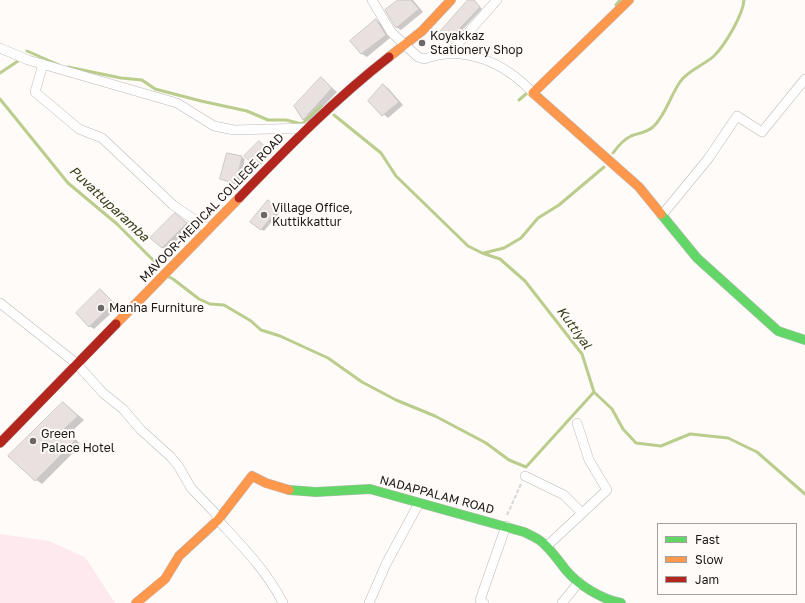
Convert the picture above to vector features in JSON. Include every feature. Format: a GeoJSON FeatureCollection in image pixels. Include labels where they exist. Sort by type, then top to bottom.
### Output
{"type":"FeatureCollection","features":[{"type":"Feature","properties":{"kind":"street"},"geometry":{"type":"LineString","coordinates":[[372,0],[391,32],[418,57],[424,59],[439,54],[466,54],[496,65],[516,76],[533,93],[639,187],[697,258],[778,331],[805,340]]}},
{"type":"Feature","properties":{"kind":"street","name":"MAVOOR-MEDICAL COLLEGE ROAD"},"geometry":{"type":"LineString","coordinates":[[0,443],[308,128],[357,82],[422,31],[451,0]]}},
{"type":"Feature","properties":{"kind":"street"},"geometry":{"type":"LineString","coordinates":[[450,53],[497,0]]}},
{"type":"Feature","properties":{"kind":"street"},"geometry":{"type":"LineString","coordinates":[[533,93],[629,0]]}},
{"type":"Feature","properties":{"kind":"street"},"geometry":{"type":"LineString","coordinates":[[0,48],[43,64],[177,103],[214,126],[234,130],[308,128]]}},
{"type":"Feature","properties":{"kind":"street"},"geometry":{"type":"LineString","coordinates":[[43,64],[35,92],[78,129],[102,138],[172,205],[208,229]]}},
{"type":"Feature","properties":{"kind":"street"},"geometry":{"type":"LineString","coordinates":[[662,215],[708,159],[737,116],[762,132],[805,79]]}},
{"type":"Feature","properties":{"kind":"street"},"geometry":{"type":"LineString","coordinates":[[0,303],[77,364],[103,392],[123,409],[141,430],[171,457],[179,467],[190,488],[215,513],[218,520],[252,557],[275,588],[283,603]]}},
{"type":"Feature","properties":{"kind":"street"},"geometry":{"type":"LineString","coordinates":[[547,546],[607,490],[589,460],[577,423]]}},
{"type":"Feature","properties":{"kind":"street","name":"NADAPPALAM ROAD"},"geometry":{"type":"LineString","coordinates":[[136,603],[165,579],[179,556],[218,520],[252,476],[266,483],[289,490],[316,492],[370,489],[419,502],[455,514],[504,525],[524,532],[547,546],[566,570],[587,588],[610,601],[621,603]]}},
{"type":"Feature","properties":{"kind":"street"},"geometry":{"type":"LineString","coordinates":[[525,476],[564,495],[582,513]]}},
{"type":"Feature","properties":{"kind":"street"},"geometry":{"type":"LineString","coordinates":[[369,603],[386,564],[419,502]]}},
{"type":"Feature","properties":{"kind":"street"},"geometry":{"type":"LineString","coordinates":[[484,603],[480,600],[504,525]]}},
{"type":"Feature","properties":{"kind":"street"},"geometry":{"type":"LineString","coordinates":[[562,603],[580,582]]}},
{"type":"Feature","properties":{"kind":"path"},"geometry":{"type":"LineString","coordinates":[[504,525],[525,476]]}},
{"type":"Feature","properties":{"kind":"shaded area"},"geometry":{"type":"Polygon","coordinates":[[[0,534],[49,541],[85,557],[115,603],[0,603],[0,534]]]}},
{"type":"Feature","properties":{"kind":"building"},"geometry":{"type":"Polygon","coordinates":[[[398,0],[411,0],[419,9],[396,28],[385,10],[398,0]]]}},
{"type":"Feature","properties":{"kind":"building"},"geometry":{"type":"Polygon","coordinates":[[[468,0],[474,0],[480,7],[447,42],[438,34],[468,0]]]}},
{"type":"Feature","properties":{"kind":"building"},"geometry":{"type":"Polygon","coordinates":[[[376,19],[386,35],[361,54],[350,41],[376,19]]]}},
{"type":"Feature","properties":{"kind":"building"},"geometry":{"type":"Polygon","coordinates":[[[321,77],[332,88],[303,120],[294,106],[321,77]]]}},
{"type":"Feature","properties":{"kind":"building"},"geometry":{"type":"Polygon","coordinates":[[[383,84],[399,102],[382,116],[368,101],[383,84]]]}},
{"type":"Feature","properties":{"kind":"building"},"geometry":{"type":"Polygon","coordinates":[[[259,141],[270,151],[255,166],[244,156],[259,141]]]}},
{"type":"Feature","properties":{"kind":"building"},"geometry":{"type":"Polygon","coordinates":[[[227,153],[242,156],[236,184],[220,179],[227,153]]]}},
{"type":"Feature","properties":{"kind":"building","name":"Village Office, Kuttikkattur"},"geometry":{"type":"Polygon","coordinates":[[[268,200],[278,209],[261,230],[250,222],[268,200]]]}},
{"type":"Feature","properties":{"kind":"building"},"geometry":{"type":"Polygon","coordinates":[[[175,213],[187,223],[162,248],[150,238],[175,213]]]}},
{"type":"Feature","properties":{"kind":"building"},"geometry":{"type":"Polygon","coordinates":[[[100,289],[114,303],[89,327],[76,313],[100,289]]]}},
{"type":"Feature","properties":{"kind":"building"},"geometry":{"type":"Polygon","coordinates":[[[63,402],[78,416],[64,429],[75,441],[35,481],[8,456],[63,402]]]}},
{"type":"Feature","properties":{"kind":"waterway"},"geometry":{"type":"LineString","coordinates":[[616,5],[620,0]]}},
{"type":"Feature","properties":{"kind":"waterway"},"geometry":{"type":"LineString","coordinates":[[613,153],[621,143],[628,138],[648,131],[653,127],[665,111],[683,78],[714,56],[728,37],[737,21],[744,0]]}},
{"type":"Feature","properties":{"kind":"waterway"},"geometry":{"type":"LineString","coordinates":[[27,51],[59,65]]}},
{"type":"Feature","properties":{"kind":"waterway"},"geometry":{"type":"LineString","coordinates":[[0,73],[18,61]]}},
{"type":"Feature","properties":{"kind":"waterway"},"geometry":{"type":"LineString","coordinates":[[68,67],[121,78],[142,80],[155,89],[247,111],[268,120],[286,120],[302,124],[321,106]]}},
{"type":"Feature","properties":{"kind":"waterway"},"geometry":{"type":"LineString","coordinates":[[519,100],[526,94]]}},
{"type":"Feature","properties":{"kind":"waterway","name":"Puvattuparamba"},"geometry":{"type":"LineString","coordinates":[[0,99],[68,183],[117,224],[160,267]]}},
{"type":"Feature","properties":{"kind":"waterway","name":"Kuttiyal"},"geometry":{"type":"LineString","coordinates":[[334,115],[381,153],[396,176],[468,246],[482,253],[500,259],[525,281],[582,354],[594,392],[612,409],[623,429],[636,443],[661,446],[690,434],[728,438],[757,452],[805,494]]}},
{"type":"Feature","properties":{"kind":"waterway"},"geometry":{"type":"LineString","coordinates":[[484,253],[504,248],[521,238],[538,218],[559,205],[604,167]]}},
{"type":"Feature","properties":{"kind":"waterway"},"geometry":{"type":"LineString","coordinates":[[167,276],[199,299],[210,304],[224,305],[251,321],[261,330],[280,336],[328,358],[362,382],[396,400],[435,416],[486,443],[509,460],[526,467],[594,392]]}},
{"type":"Feature","properties":{"kind":"traffic: fast"},"geometry":{"type":"LineString","coordinates":[[661,214],[697,258],[778,331],[805,340]]}},
{"type":"Feature","properties":{"kind":"traffic: fast"},"geometry":{"type":"LineString","coordinates":[[289,490],[316,492],[370,489],[524,532],[543,543],[570,575],[583,586],[598,595],[621,603]]}},
{"type":"Feature","properties":{"kind":"traffic: slow"},"geometry":{"type":"LineString","coordinates":[[389,57],[422,31],[451,0]]}},
{"type":"Feature","properties":{"kind":"traffic: slow"},"geometry":{"type":"LineString","coordinates":[[629,0],[533,93],[639,187],[661,214]]}},
{"type":"Feature","properties":{"kind":"traffic: slow"},"geometry":{"type":"LineString","coordinates":[[116,324],[239,198]]}},
{"type":"Feature","properties":{"kind":"traffic: slow"},"geometry":{"type":"LineString","coordinates":[[136,603],[165,579],[179,556],[218,520],[252,476],[266,483],[289,490]]}},
{"type":"Feature","properties":{"kind":"traffic: jam"},"geometry":{"type":"LineString","coordinates":[[239,198],[293,142],[330,107],[389,57]]}},
{"type":"Feature","properties":{"kind":"traffic: jam"},"geometry":{"type":"LineString","coordinates":[[0,443],[116,324]]}},
{"type":"Feature","properties":{"kind":"place","name":"Koyakkaz Stationery Shop"},"geometry":{"type":"Point","coordinates":[422,43]}},
{"type":"Feature","properties":{"kind":"place","name":"Village Office, Kuttikkattur"},"geometry":{"type":"Point","coordinates":[264,215]}},
{"type":"Feature","properties":{"kind":"place","name":"Manha Furniture"},"geometry":{"type":"Point","coordinates":[101,308]}},
{"type":"Feature","properties":{"kind":"place","name":"Green Palace Hotel"},"geometry":{"type":"Point","coordinates":[33,441]}}]}
